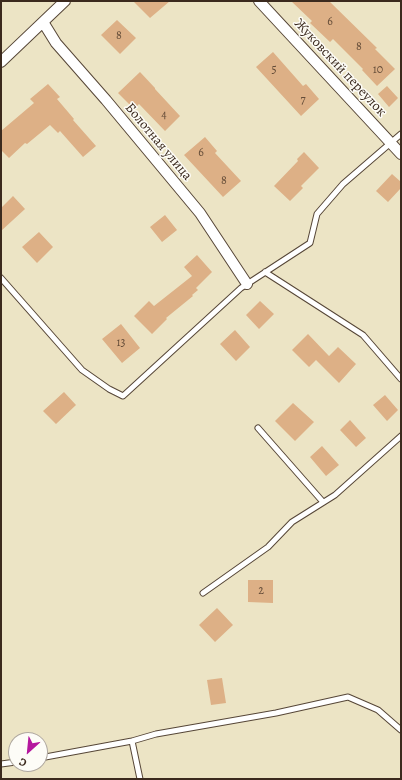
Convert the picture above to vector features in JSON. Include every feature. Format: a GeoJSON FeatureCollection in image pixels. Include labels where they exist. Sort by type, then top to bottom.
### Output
{"type":"FeatureCollection","features":[{"type":"Feature","properties":{"kind":"street"},"geometry":{"type":"LineString","coordinates":[[1,62],[65,1]]}},
{"type":"Feature","properties":{"kind":"street","name":"Жуковский переулок"},"geometry":{"type":"LineString","coordinates":[[259,1],[401,154]]}},
{"type":"Feature","properties":{"kind":"street","name":"Болотная улица"},"geometry":{"type":"LineString","coordinates":[[43,22],[56,43],[111,106],[200,213],[247,284]]}},
{"type":"Feature","properties":{"kind":"lane"},"geometry":{"type":"LineString","coordinates":[[1,278],[82,370],[109,389],[122,396],[240,288],[310,243],[317,214],[343,184],[401,134]]}},
{"type":"Feature","properties":{"kind":"lane"},"geometry":{"type":"LineString","coordinates":[[265,272],[363,335],[401,378]]}},
{"type":"Feature","properties":{"kind":"lane"},"geometry":{"type":"LineString","coordinates":[[258,428],[324,502]]}},
{"type":"Feature","properties":{"kind":"lane"},"geometry":{"type":"LineString","coordinates":[[203,594],[268,547],[292,522],[335,495],[401,436]]}},
{"type":"Feature","properties":{"kind":"lane"},"geometry":{"type":"LineString","coordinates":[[48,757],[132,742],[156,734],[269,714],[348,697],[378,710],[401,730]]}},
{"type":"Feature","properties":{"kind":"lane"},"geometry":{"type":"LineString","coordinates":[[132,742],[140,779]]}},
{"type":"Feature","properties":{"kind":"building"},"geometry":{"type":"Polygon","coordinates":[[[133,1],[170,1],[150,18],[133,1]]]}},
{"type":"Feature","properties":{"kind":"building"},"geometry":{"type":"Polygon","coordinates":[[[291,1],[329,1],[377,48],[375,49],[395,69],[377,86],[362,70],[363,69],[333,39],[330,42],[310,23],[312,21],[291,1]]]}},
{"type":"Feature","properties":{"kind":"building"},"geometry":{"type":"Polygon","coordinates":[[[117,20],[136,38],[120,54],[101,35],[117,20]]]}},
{"type":"Feature","properties":{"kind":"building"},"geometry":{"type":"Polygon","coordinates":[[[273,52],[303,86],[306,84],[319,99],[301,116],[256,67],[273,52]]]}},
{"type":"Feature","properties":{"kind":"building"},"geometry":{"type":"Polygon","coordinates":[[[140,72],[180,116],[165,131],[139,104],[134,109],[118,93],[140,72]]]}},
{"type":"Feature","properties":{"kind":"building"},"geometry":{"type":"Polygon","coordinates":[[[48,84],[60,97],[57,99],[74,119],[73,120],[96,146],[83,157],[60,131],[58,133],[50,125],[27,144],[25,143],[9,158],[1,150],[1,131],[34,103],[30,99],[48,84]]]}},
{"type":"Feature","properties":{"kind":"building"},"geometry":{"type":"Polygon","coordinates":[[[387,86],[398,98],[389,107],[378,94],[387,86]]]}},
{"type":"Feature","properties":{"kind":"building"},"geometry":{"type":"Polygon","coordinates":[[[205,137],[217,151],[215,153],[241,181],[223,197],[184,155],[205,137]]]}},
{"type":"Feature","properties":{"kind":"building"},"geometry":{"type":"Polygon","coordinates":[[[304,152],[319,168],[301,186],[303,188],[290,201],[274,186],[298,161],[297,159],[304,152]]]}},
{"type":"Feature","properties":{"kind":"building"},"geometry":{"type":"Polygon","coordinates":[[[392,174],[401,182],[401,188],[388,202],[376,191],[392,174]]]}},
{"type":"Feature","properties":{"kind":"building"},"geometry":{"type":"Polygon","coordinates":[[[13,196],[25,209],[1,231],[1,208],[13,196]]]}},
{"type":"Feature","properties":{"kind":"building"},"geometry":{"type":"Polygon","coordinates":[[[165,215],[177,230],[162,242],[150,227],[165,215]]]}},
{"type":"Feature","properties":{"kind":"building"},"geometry":{"type":"Polygon","coordinates":[[[39,232],[53,247],[37,263],[22,247],[39,232]]]}},
{"type":"Feature","properties":{"kind":"building"},"geometry":{"type":"Polygon","coordinates":[[[197,255],[212,272],[196,288],[198,290],[192,295],[193,296],[166,318],[167,319],[152,334],[134,316],[149,301],[154,306],[192,276],[184,267],[197,255]]]}},
{"type":"Feature","properties":{"kind":"building"},"geometry":{"type":"Polygon","coordinates":[[[260,301],[274,314],[259,329],[246,315],[260,301]]]}},
{"type":"Feature","properties":{"kind":"building"},"geometry":{"type":"Polygon","coordinates":[[[121,324],[140,348],[122,363],[102,339],[121,324]]]}},
{"type":"Feature","properties":{"kind":"building"},"geometry":{"type":"Polygon","coordinates":[[[235,330],[250,347],[236,361],[220,344],[235,330]]]}},
{"type":"Feature","properties":{"kind":"building"},"geometry":{"type":"Polygon","coordinates":[[[308,334],[329,356],[338,347],[356,364],[339,383],[316,360],[309,367],[292,350],[308,334]]]}},
{"type":"Feature","properties":{"kind":"building"},"geometry":{"type":"Polygon","coordinates":[[[64,392],[76,405],[56,424],[43,411],[64,392]]]}},
{"type":"Feature","properties":{"kind":"building"},"geometry":{"type":"Polygon","coordinates":[[[385,395],[398,410],[387,421],[373,405],[385,395]]]}},
{"type":"Feature","properties":{"kind":"building"},"geometry":{"type":"Polygon","coordinates":[[[293,403],[314,422],[295,441],[275,421],[293,403]]]}},
{"type":"Feature","properties":{"kind":"building"},"geometry":{"type":"Polygon","coordinates":[[[350,420],[366,438],[356,447],[340,430],[350,420]]]}},
{"type":"Feature","properties":{"kind":"building"},"geometry":{"type":"Polygon","coordinates":[[[322,446],[339,465],[326,476],[310,457],[322,446]]]}},
{"type":"Feature","properties":{"kind":"building"},"geometry":{"type":"Polygon","coordinates":[[[248,580],[273,580],[273,603],[248,602],[248,580]]]}},
{"type":"Feature","properties":{"kind":"building"},"geometry":{"type":"Polygon","coordinates":[[[217,608],[233,625],[215,642],[199,625],[217,608]]]}},
{"type":"Feature","properties":{"kind":"building"},"geometry":{"type":"Polygon","coordinates":[[[222,678],[226,703],[211,705],[207,680],[222,678]]]}}]}
